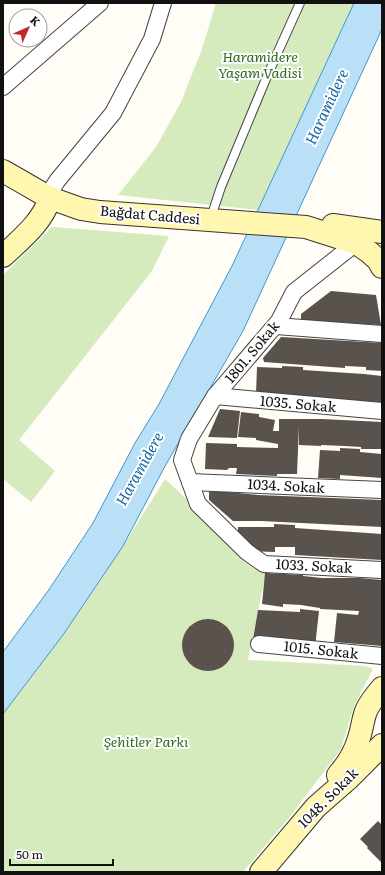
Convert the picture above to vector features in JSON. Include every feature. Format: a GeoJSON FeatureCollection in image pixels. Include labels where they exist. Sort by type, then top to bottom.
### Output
{"type":"FeatureCollection","features":[{"type":"Feature","properties":{"kind":"main road","name":"Bağdat Caddesi"},"geometry":{"type":"LineString","coordinates":[[3,171],[50,198],[81,209],[306,227]]}},
{"type":"Feature","properties":{"kind":"main road"},"geometry":{"type":"LineString","coordinates":[[3,256],[40,220],[50,198]]}},
{"type":"Feature","properties":{"kind":"main road"},"geometry":{"type":"LineString","coordinates":[[306,227],[321,224],[382,232]]}},
{"type":"Feature","properties":{"kind":"main road"},"geometry":{"type":"LineString","coordinates":[[306,227],[356,243],[378,260],[382,267]]}},
{"type":"Feature","properties":{"kind":"main road"},"geometry":{"type":"LineString","coordinates":[[316,807],[324,791],[347,764],[354,751],[369,706],[382,693]]}},
{"type":"Feature","properties":{"kind":"main road","name":"1048. Sokak"},"geometry":{"type":"LineString","coordinates":[[261,872],[316,807],[349,778],[382,745]]}},
{"type":"Feature","properties":{"kind":"street"},"geometry":{"type":"LineString","coordinates":[[3,87],[100,3]]}},
{"type":"Feature","properties":{"kind":"street"},"geometry":{"type":"LineString","coordinates":[[50,198],[52,189],[57,181],[113,113],[152,39],[163,3]]}},
{"type":"Feature","properties":{"kind":"street","name":"1801. Sokak"},"geometry":{"type":"LineString","coordinates":[[190,482],[182,460],[189,439],[215,396],[276,326],[294,292],[356,243]]}},
{"type":"Feature","properties":{"kind":"street"},"geometry":{"type":"LineString","coordinates":[[276,326],[382,334]]}},
{"type":"Feature","properties":{"kind":"street","name":"1035. Sokak"},"geometry":{"type":"LineString","coordinates":[[215,396],[382,412]]}},
{"type":"Feature","properties":{"kind":"street","name":"1034. Sokak"},"geometry":{"type":"LineString","coordinates":[[190,482],[382,490]]}},
{"type":"Feature","properties":{"kind":"street","name":"1033. Sokak"},"geometry":{"type":"LineString","coordinates":[[190,482],[198,504],[247,552],[264,564],[382,570]]}},
{"type":"Feature","properties":{"kind":"street","name":"1015. Sokak"},"geometry":{"type":"LineString","coordinates":[[259,644],[382,656]]}},
{"type":"Feature","properties":{"kind":"lane"},"geometry":{"type":"LineString","coordinates":[[210,220],[224,180],[268,74],[300,3]]}},
{"type":"Feature","properties":{"kind":"green space","name":"Haramidere Yaşam Vadisi"},"geometry":{"type":"Polygon","coordinates":[[[216,3],[354,3],[258,210],[118,195],[156,147],[181,102],[202,49],[216,3]]]}},
{"type":"Feature","properties":{"kind":"green space"},"geometry":{"type":"Polygon","coordinates":[[[52,227],[169,236],[152,271],[19,440],[55,471],[31,502],[3,479],[3,275],[52,227]]]}},
{"type":"Feature","properties":{"kind":"green space","name":"Şehitler Parkı"},"geometry":{"type":"Polygon","coordinates":[[[165,479],[266,572],[248,660],[366,666],[373,669],[354,706],[341,749],[289,818],[243,872],[3,872],[3,714],[63,635],[123,546],[165,479]]]}},
{"type":"Feature","properties":{"kind":"water","name":"Haramidere"},"geometry":{"type":"Polygon","coordinates":[[[354,3],[382,3],[382,29],[243,331],[164,468],[123,546],[63,635],[3,714],[3,652],[48,591],[93,523],[135,443],[159,404],[232,266],[354,3]]]}},
{"type":"Feature","properties":{"kind":"building"},"geometry":{"type":"Polygon","coordinates":[[[331,291],[376,295],[381,325],[301,320],[301,314],[331,291]]]}},
{"type":"Feature","properties":{"kind":"building"},"geometry":{"type":"Polygon","coordinates":[[[281,337],[382,343],[382,371],[366,370],[366,367],[345,366],[345,368],[264,362],[263,358],[281,337]]]}},
{"type":"Feature","properties":{"kind":"building"},"geometry":{"type":"Polygon","coordinates":[[[282,366],[303,367],[303,370],[382,376],[382,402],[321,400],[256,394],[257,367],[282,368],[282,366]]]}},
{"type":"Feature","properties":{"kind":"building"},"geometry":{"type":"Polygon","coordinates":[[[220,409],[240,411],[237,438],[208,437],[220,409]]]}},
{"type":"Feature","properties":{"kind":"building"},"geometry":{"type":"Polygon","coordinates":[[[241,412],[259,414],[259,417],[275,420],[273,431],[279,431],[279,419],[322,419],[382,422],[382,449],[361,449],[361,447],[345,446],[299,445],[299,426],[297,474],[277,474],[277,476],[236,474],[237,468],[229,468],[227,470],[205,469],[206,443],[237,444],[237,447],[278,448],[278,444],[256,440],[256,438],[238,437],[241,412]]]}},
{"type":"Feature","properties":{"kind":"building"},"geometry":{"type":"Polygon","coordinates":[[[340,448],[360,449],[360,452],[382,454],[382,478],[340,475],[340,479],[318,478],[320,450],[340,451],[340,448]]]}},
{"type":"Feature","properties":{"kind":"building"},"geometry":{"type":"Polygon","coordinates":[[[217,491],[258,495],[382,500],[382,527],[233,521],[209,500],[209,492],[217,491]]]}},
{"type":"Feature","properties":{"kind":"building"},"geometry":{"type":"Polygon","coordinates":[[[274,524],[295,525],[295,528],[382,534],[382,560],[295,555],[295,547],[275,547],[275,552],[248,551],[238,534],[238,527],[274,527],[274,524]]]}},
{"type":"Feature","properties":{"kind":"building"},"geometry":{"type":"Polygon","coordinates":[[[265,573],[303,575],[322,578],[360,578],[382,580],[382,646],[334,642],[337,613],[358,615],[359,611],[320,609],[301,605],[283,604],[283,607],[262,604],[265,573]]]}},
{"type":"Feature","properties":{"kind":"building"},"geometry":{"type":"Polygon","coordinates":[[[300,609],[319,611],[315,647],[279,641],[253,639],[258,610],[300,612],[300,609]]]}},
{"type":"Feature","properties":{"kind":"building"},"geometry":{"type":"Polygon","coordinates":[[[203,619],[213,619],[227,626],[234,640],[234,650],[227,664],[213,671],[203,671],[193,667],[186,660],[182,650],[182,640],[186,630],[193,623],[203,619]]]}},
{"type":"Feature","properties":{"kind":"building"},"geometry":{"type":"Polygon","coordinates":[[[378,821],[382,825],[382,863],[360,839],[378,821]]]}}]}
